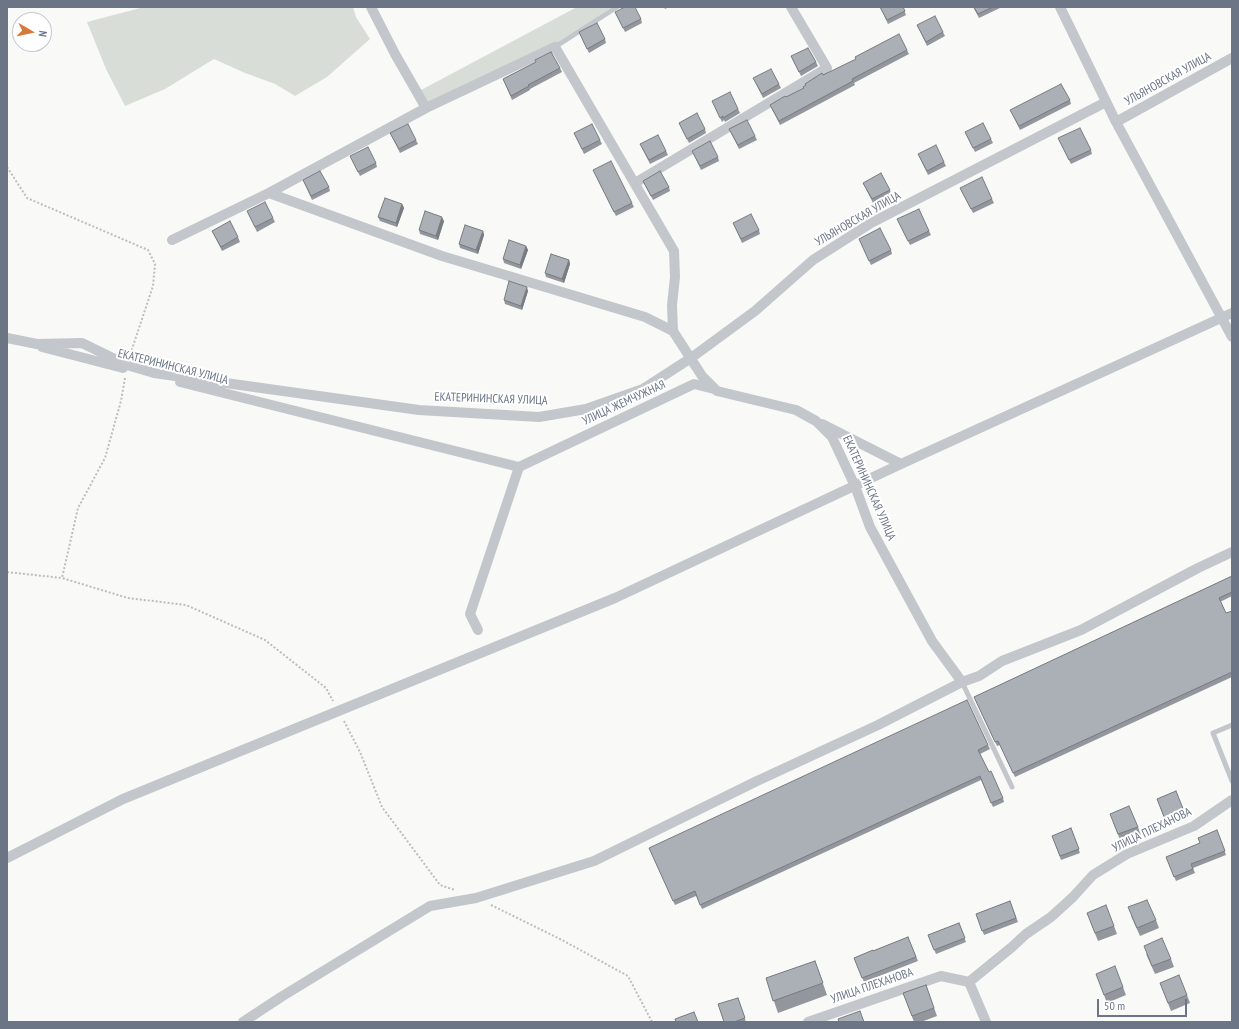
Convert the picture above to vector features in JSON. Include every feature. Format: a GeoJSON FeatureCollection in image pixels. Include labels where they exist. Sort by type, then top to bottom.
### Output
{"type":"FeatureCollection","features":[{"type":"Feature","properties":{"kind":"street"},"geometry":{"type":"LineString","coordinates":[[371,7],[395,54],[426,108]]}},
{"type":"Feature","properties":{"kind":"street"},"geometry":{"type":"LineString","coordinates":[[635,183],[827,68],[791,7]]}},
{"type":"Feature","properties":{"kind":"street"},"geometry":{"type":"LineString","coordinates":[[1060,7],[1116,122],[1220,318],[1232,337]]}},
{"type":"Feature","properties":{"kind":"street"},"geometry":{"type":"LineString","coordinates":[[172,240],[269,193],[426,108],[555,47],[674,251],[675,277],[672,305],[673,331],[645,317],[442,256],[269,193]]}},
{"type":"Feature","properties":{"kind":"street","name":"УЛЬЯНОВСКАЯ УЛИЦА"},"geometry":{"type":"LineString","coordinates":[[1116,122],[1232,58]]}},
{"type":"Feature","properties":{"kind":"street","name":"УЛЬЯНОВСКАЯ УЛИЦА"},"geometry":{"type":"LineString","coordinates":[[643,389],[691,358],[755,311],[813,260],[871,223],[1106,102]]}},
{"type":"Feature","properties":{"kind":"street"},"geometry":{"type":"LineString","coordinates":[[7,858],[123,799],[615,598],[901,464],[1232,313]]}},
{"type":"Feature","properties":{"kind":"street","name":"ЕКАТЕРИНИНСКАЯ УЛИЦА"},"geometry":{"type":"LineString","coordinates":[[673,331],[702,376],[717,391],[796,410],[816,421],[832,437],[855,486],[870,527],[932,641],[962,682]]}},
{"type":"Feature","properties":{"kind":"street","name":"ЕКАТЕРИНИНСКАЯ УЛИЦА"},"geometry":{"type":"LineString","coordinates":[[7,338],[37,344],[82,343],[127,365],[154,373],[419,410],[539,416],[586,409],[643,389]]}},
{"type":"Feature","properties":{"kind":"street","name":"ЕКАТЕРИНИНСКАЯ УЛИЦА"},"geometry":{"type":"LineString","coordinates":[[7,338],[519,467]]}},
{"type":"Feature","properties":{"kind":"street","name":"УЛИЦА ЖЕМЧУЖНАЯ"},"geometry":{"type":"LineString","coordinates":[[519,467],[694,384],[796,410],[901,464]]}},
{"type":"Feature","properties":{"kind":"street"},"geometry":{"type":"LineString","coordinates":[[478,630],[470,614],[519,467]]}},
{"type":"Feature","properties":{"kind":"street"},"geometry":{"type":"LineString","coordinates":[[243,1022],[281,997],[430,906],[476,898],[594,861],[962,682],[979,676],[1002,661],[1082,630],[1198,568],[1232,552]]}},
{"type":"Feature","properties":{"kind":"street","name":"УЛИЦА ПЛЕХАНОВА"},"geometry":{"type":"LineString","coordinates":[[808,1022],[941,976],[969,982],[1026,934],[1051,916],[1073,897],[1093,875],[1127,854],[1194,826],[1232,800]]}},
{"type":"Feature","properties":{"kind":"street"},"geometry":{"type":"LineString","coordinates":[[969,982],[986,1022]]}},
{"type":"Feature","properties":{"kind":"lane"},"geometry":{"type":"LineString","coordinates":[[555,47],[617,7]]}},
{"type":"Feature","properties":{"kind":"lane"},"geometry":{"type":"LineString","coordinates":[[962,682],[1012,787]]}},
{"type":"Feature","properties":{"kind":"lane"},"geometry":{"type":"LineString","coordinates":[[1232,725],[1213,733],[1232,781]]}},
{"type":"Feature","properties":{"kind":"path"},"geometry":{"type":"LineString","coordinates":[[7,167],[27,198],[148,250],[155,264],[153,286],[127,365],[121,401],[105,458],[78,508],[62,578]]}},
{"type":"Feature","properties":{"kind":"path"},"geometry":{"type":"LineString","coordinates":[[7,572],[62,578],[128,598],[186,605],[265,640],[326,688],[360,752],[382,807],[440,885],[476,898],[560,939],[628,976],[652,1022]]}},
{"type":"Feature","properties":{"kind":"shaded area"},"geometry":{"type":"Polygon","coordinates":[[[144,7],[353,7],[356,17],[370,39],[327,77],[295,96],[275,84],[214,59],[165,89],[125,106],[106,69],[87,22],[144,7]]]}},
{"type":"Feature","properties":{"kind":"shaded area"},"geometry":{"type":"Polygon","coordinates":[[[577,7],[612,7],[555,47],[428,102],[421,90],[577,7]]]}},
{"type":"Feature","properties":{"kind":"building"},"geometry":{"type":"Polygon","coordinates":[[[625,7],[635,7],[641,19],[623,28],[615,12],[625,7]]]}},
{"type":"Feature","properties":{"kind":"building"},"geometry":{"type":"Polygon","coordinates":[[[880,7],[903,7],[905,11],[887,20],[880,7]]]}},
{"type":"Feature","properties":{"kind":"building"},"geometry":{"type":"Polygon","coordinates":[[[974,7],[993,7],[978,14],[974,7]]]}},
{"type":"Feature","properties":{"kind":"building"},"geometry":{"type":"Polygon","coordinates":[[[935,16],[943,32],[926,42],[917,25],[935,16]]]}},
{"type":"Feature","properties":{"kind":"building"},"geometry":{"type":"Polygon","coordinates":[[[597,23],[605,39],[587,49],[579,32],[597,23]]]}},
{"type":"Feature","properties":{"kind":"building"},"geometry":{"type":"Polygon","coordinates":[[[899,34],[907,50],[852,79],[853,81],[779,121],[770,105],[785,96],[786,97],[804,88],[803,87],[806,85],[805,84],[822,73],[823,75],[856,59],[855,57],[899,34]]]}},
{"type":"Feature","properties":{"kind":"building"},"geometry":{"type":"Polygon","coordinates":[[[808,48],[816,62],[799,72],[791,56],[808,48]]]}},
{"type":"Feature","properties":{"kind":"building"},"geometry":{"type":"Polygon","coordinates":[[[551,52],[560,68],[511,96],[503,79],[536,62],[535,60],[551,52]]]}},
{"type":"Feature","properties":{"kind":"building"},"geometry":{"type":"Polygon","coordinates":[[[771,69],[779,84],[762,94],[753,78],[771,69]]]}},
{"type":"Feature","properties":{"kind":"building"},"geometry":{"type":"Polygon","coordinates":[[[1061,84],[1070,100],[1019,126],[1010,110],[1061,84]]]}},
{"type":"Feature","properties":{"kind":"building"},"geometry":{"type":"Polygon","coordinates":[[[730,92],[738,109],[723,118],[723,116],[720,118],[712,101],[730,92]]]}},
{"type":"Feature","properties":{"kind":"building"},"geometry":{"type":"Polygon","coordinates":[[[697,113],[705,129],[687,139],[679,123],[697,113]]]}},
{"type":"Feature","properties":{"kind":"building"},"geometry":{"type":"Polygon","coordinates":[[[747,120],[755,136],[738,145],[729,129],[747,120]]]}},
{"type":"Feature","properties":{"kind":"building"},"geometry":{"type":"Polygon","coordinates":[[[983,123],[991,139],[973,148],[965,132],[983,123]]]}},
{"type":"Feature","properties":{"kind":"building"},"geometry":{"type":"Polygon","coordinates":[[[408,124],[416,140],[399,149],[390,133],[408,124]]]}},
{"type":"Feature","properties":{"kind":"building"},"geometry":{"type":"Polygon","coordinates":[[[592,124],[600,140],[582,149],[574,133],[592,124]]]}},
{"type":"Feature","properties":{"kind":"building"},"geometry":{"type":"Polygon","coordinates":[[[1080,128],[1091,150],[1069,160],[1058,138],[1080,128]]]}},
{"type":"Feature","properties":{"kind":"building"},"geometry":{"type":"Polygon","coordinates":[[[658,135],[666,151],[649,160],[640,144],[658,135]]]}},
{"type":"Feature","properties":{"kind":"building"},"geometry":{"type":"Polygon","coordinates":[[[710,141],[718,157],[700,166],[692,151],[710,141]]]}},
{"type":"Feature","properties":{"kind":"building"},"geometry":{"type":"Polygon","coordinates":[[[936,145],[944,162],[927,171],[918,154],[936,145]]]}},
{"type":"Feature","properties":{"kind":"building"},"geometry":{"type":"Polygon","coordinates":[[[368,147],[376,163],[358,172],[350,156],[368,147]]]}},
{"type":"Feature","properties":{"kind":"building"},"geometry":{"type":"Polygon","coordinates":[[[611,161],[632,203],[614,212],[593,170],[611,161]]]}},
{"type":"Feature","properties":{"kind":"building"},"geometry":{"type":"Polygon","coordinates":[[[320,171],[329,187],[311,196],[303,180],[320,171]]]}},
{"type":"Feature","properties":{"kind":"building"},"geometry":{"type":"Polygon","coordinates":[[[660,171],[669,187],[651,196],[643,181],[660,171]]]}},
{"type":"Feature","properties":{"kind":"building"},"geometry":{"type":"Polygon","coordinates":[[[881,173],[890,190],[872,199],[863,183],[881,173]]]}},
{"type":"Feature","properties":{"kind":"building"},"geometry":{"type":"Polygon","coordinates":[[[982,177],[992,199],[971,209],[960,188],[982,177]]]}},
{"type":"Feature","properties":{"kind":"building"},"geometry":{"type":"Polygon","coordinates":[[[385,198],[402,204],[396,223],[378,217],[385,198]]]}},
{"type":"Feature","properties":{"kind":"building"},"geometry":{"type":"Polygon","coordinates":[[[265,202],[273,218],[255,227],[247,211],[265,202]]]}},
{"type":"Feature","properties":{"kind":"building"},"geometry":{"type":"Polygon","coordinates":[[[919,209],[929,231],[908,241],[897,219],[919,209]]]}},
{"type":"Feature","properties":{"kind":"building"},"geometry":{"type":"Polygon","coordinates":[[[425,211],[442,217],[436,236],[419,230],[425,211]]]}},
{"type":"Feature","properties":{"kind":"building"},"geometry":{"type":"Polygon","coordinates":[[[751,214],[759,230],[741,239],[733,223],[751,214]]]}},
{"type":"Feature","properties":{"kind":"building"},"geometry":{"type":"Polygon","coordinates":[[[230,221],[238,237],[221,247],[212,231],[230,221]]]}},
{"type":"Feature","properties":{"kind":"building"},"geometry":{"type":"Polygon","coordinates":[[[465,225],[483,231],[476,250],[459,244],[465,225]]]}},
{"type":"Feature","properties":{"kind":"building"},"geometry":{"type":"Polygon","coordinates":[[[880,228],[891,250],[869,261],[859,239],[880,228]]]}},
{"type":"Feature","properties":{"kind":"building"},"geometry":{"type":"Polygon","coordinates":[[[509,240],[526,246],[520,265],[503,259],[509,240]]]}},
{"type":"Feature","properties":{"kind":"building"},"geometry":{"type":"Polygon","coordinates":[[[551,254],[569,260],[562,279],[545,273],[551,254]]]}},
{"type":"Feature","properties":{"kind":"building"},"geometry":{"type":"Polygon","coordinates":[[[509,281],[527,287],[521,306],[504,300],[509,281]]]}},
{"type":"Feature","properties":{"kind":"building"},"geometry":{"type":"Polygon","coordinates":[[[1232,576],[1232,592],[1219,598],[1226,613],[1232,611],[1232,672],[1013,773],[998,741],[995,742],[974,697],[1232,576]]]}},
{"type":"Feature","properties":{"kind":"building"},"geometry":{"type":"Polygon","coordinates":[[[967,700],[988,745],[978,750],[989,772],[991,771],[1003,798],[991,803],[980,776],[700,905],[695,891],[673,901],[649,848],[967,700]]]}},
{"type":"Feature","properties":{"kind":"building"},"geometry":{"type":"Polygon","coordinates":[[[1176,791],[1184,811],[1165,819],[1157,799],[1176,791]]]}},
{"type":"Feature","properties":{"kind":"building"},"geometry":{"type":"Polygon","coordinates":[[[1129,806],[1138,827],[1118,834],[1110,814],[1129,806]]]}},
{"type":"Feature","properties":{"kind":"building"},"geometry":{"type":"Polygon","coordinates":[[[1071,828],[1079,849],[1060,856],[1052,836],[1071,828]]]}},
{"type":"Feature","properties":{"kind":"building"},"geometry":{"type":"Polygon","coordinates":[[[1217,830],[1225,851],[1191,864],[1193,869],[1174,877],[1166,857],[1200,843],[1198,838],[1217,830]]]}},
{"type":"Feature","properties":{"kind":"building"},"geometry":{"type":"Polygon","coordinates":[[[1147,900],[1156,920],[1137,928],[1128,907],[1147,900]]]}},
{"type":"Feature","properties":{"kind":"building"},"geometry":{"type":"Polygon","coordinates":[[[1010,901],[1016,918],[982,931],[976,914],[1010,901]]]}},
{"type":"Feature","properties":{"kind":"building"},"geometry":{"type":"Polygon","coordinates":[[[1106,905],[1114,926],[1095,933],[1087,913],[1106,905]]]}},
{"type":"Feature","properties":{"kind":"building"},"geometry":{"type":"Polygon","coordinates":[[[959,923],[965,938],[934,950],[928,935],[959,923]]]}},
{"type":"Feature","properties":{"kind":"building"},"geometry":{"type":"Polygon","coordinates":[[[908,937],[916,957],[862,978],[854,958],[908,937]]]}},
{"type":"Feature","properties":{"kind":"building"},"geometry":{"type":"Polygon","coordinates":[[[1162,938],[1171,959],[1152,966],[1144,946],[1162,938]]]}},
{"type":"Feature","properties":{"kind":"building"},"geometry":{"type":"Polygon","coordinates":[[[815,961],[823,983],[773,1001],[766,978],[815,961]]]}},
{"type":"Feature","properties":{"kind":"building"},"geometry":{"type":"Polygon","coordinates":[[[1115,966],[1123,987],[1104,995],[1096,974],[1115,966]]]}},
{"type":"Feature","properties":{"kind":"building"},"geometry":{"type":"Polygon","coordinates":[[[1179,975],[1187,995],[1168,1003],[1160,983],[1179,975]]]}},
{"type":"Feature","properties":{"kind":"building"},"geometry":{"type":"Polygon","coordinates":[[[926,985],[934,1008],[912,1016],[903,993],[926,985]]]}},
{"type":"Feature","properties":{"kind":"building"},"geometry":{"type":"Polygon","coordinates":[[[738,998],[745,1018],[734,1022],[724,1022],[718,1004],[738,998]]]}},
{"type":"Feature","properties":{"kind":"building"},"geometry":{"type":"Polygon","coordinates":[[[860,1011],[864,1022],[839,1022],[838,1019],[860,1011]]]}},
{"type":"Feature","properties":{"kind":"building"},"geometry":{"type":"Polygon","coordinates":[[[694,1012],[698,1022],[676,1022],[675,1019],[694,1012]]]}}]}
